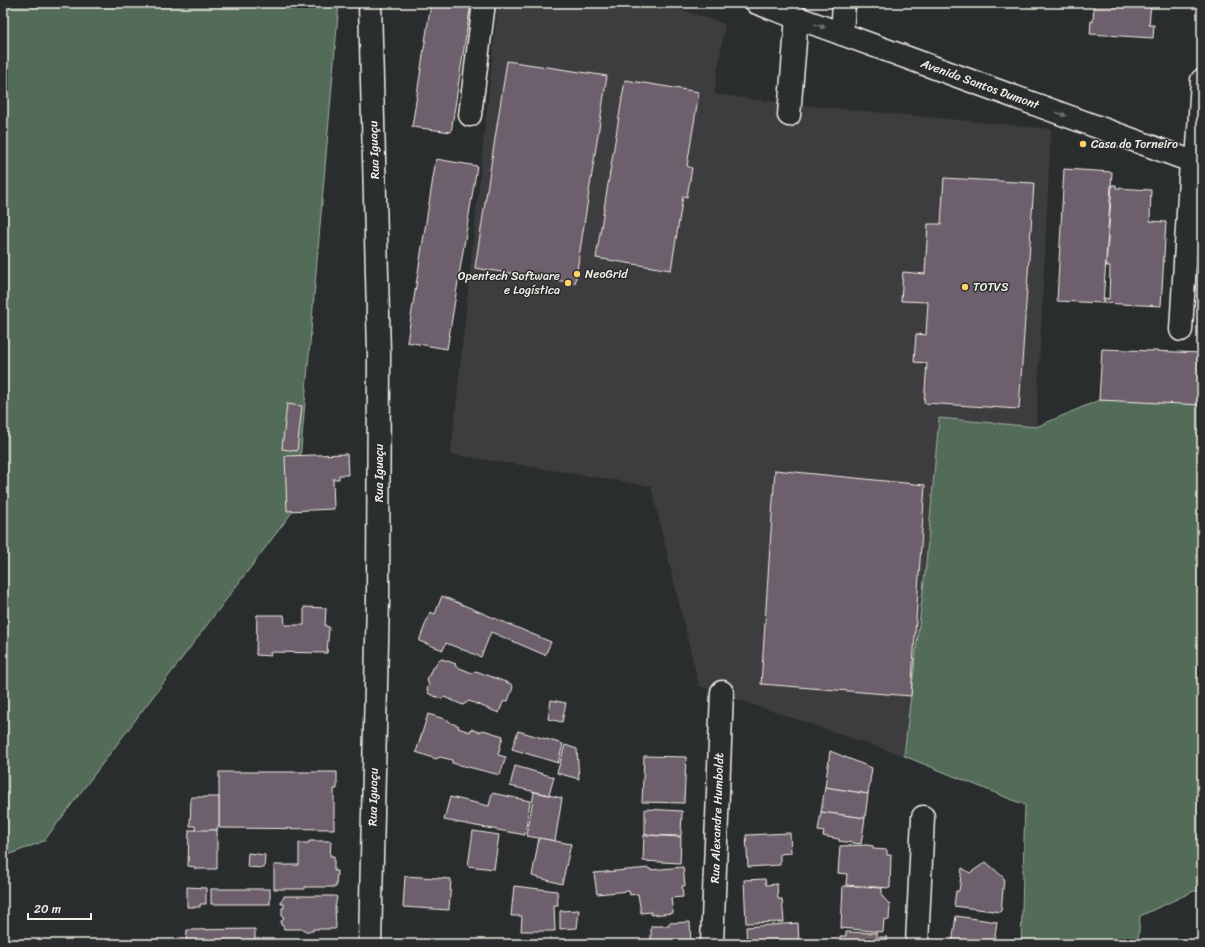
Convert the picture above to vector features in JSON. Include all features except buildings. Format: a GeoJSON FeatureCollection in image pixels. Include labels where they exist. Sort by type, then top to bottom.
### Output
{"type":"FeatureCollection","features":[{"type":"Feature","properties":{"kind":"street","name":"Rua Iguaçu"},"geometry":{"type":"LineString","coordinates":[[370,3],[379,353],[379,440],[378,599],[370,944]]}},
{"type":"Feature","properties":{"kind":"street"},"geometry":{"type":"LineString","coordinates":[[470,115],[484,3]]}},
{"type":"Feature","properties":{"kind":"street","name":"Avenida Santos Dumont"},"geometry":{"type":"LineString","coordinates":[[757,3],[1197,163]]}},
{"type":"Feature","properties":{"kind":"street"},"geometry":{"type":"LineString","coordinates":[[842,34],[844,3]]}},
{"type":"Feature","properties":{"kind":"street"},"geometry":{"type":"LineString","coordinates":[[789,115],[797,18]]}},
{"type":"Feature","properties":{"kind":"street"},"geometry":{"type":"LineString","coordinates":[[1181,330],[1197,163],[1202,80]]}},
{"type":"Feature","properties":{"kind":"street","name":"Rua Alexandre Humboldt"},"geometry":{"type":"LineString","coordinates":[[712,944],[722,692]]}},
{"type":"Feature","properties":{"kind":"street"},"geometry":{"type":"LineString","coordinates":[[917,944],[923,817]]}},
{"type":"Feature","properties":{"kind":"shaded area","name":"TOTVS"},"geometry":{"type":"Polygon","coordinates":[[[498,3],[660,3],[725,24],[714,94],[790,104],[1051,129],[1036,427],[939,418],[926,564],[904,756],[699,686],[651,486],[451,454],[498,3]]]}},
{"type":"Feature","properties":{"kind":"green space"},"geometry":{"type":"Polygon","coordinates":[[[3,3],[339,3],[296,507],[44,841],[3,857],[3,3]]]}},
{"type":"Feature","properties":{"kind":"green space"},"geometry":{"type":"Polygon","coordinates":[[[1099,400],[1202,404],[1202,891],[1194,891],[1140,916],[1138,944],[1021,944],[1025,805],[904,756],[926,564],[939,418],[1036,427],[1099,400]]]}},
{"type":"Feature","properties":{"kind":"place","name":"Casa do Torneiro"},"geometry":{"type":"Point","coordinates":[1083,144]}},
{"type":"Feature","properties":{"kind":"place","name":"NeoGrid"},"geometry":{"type":"Point","coordinates":[577,274]}},
{"type":"Feature","properties":{"kind":"place","name":"Opentech Software e Logística"},"geometry":{"type":"Point","coordinates":[568,283]}},
{"type":"Feature","properties":{"kind":"place","name":"TOTVS"},"geometry":{"type":"Point","coordinates":[965,287]}}]}
